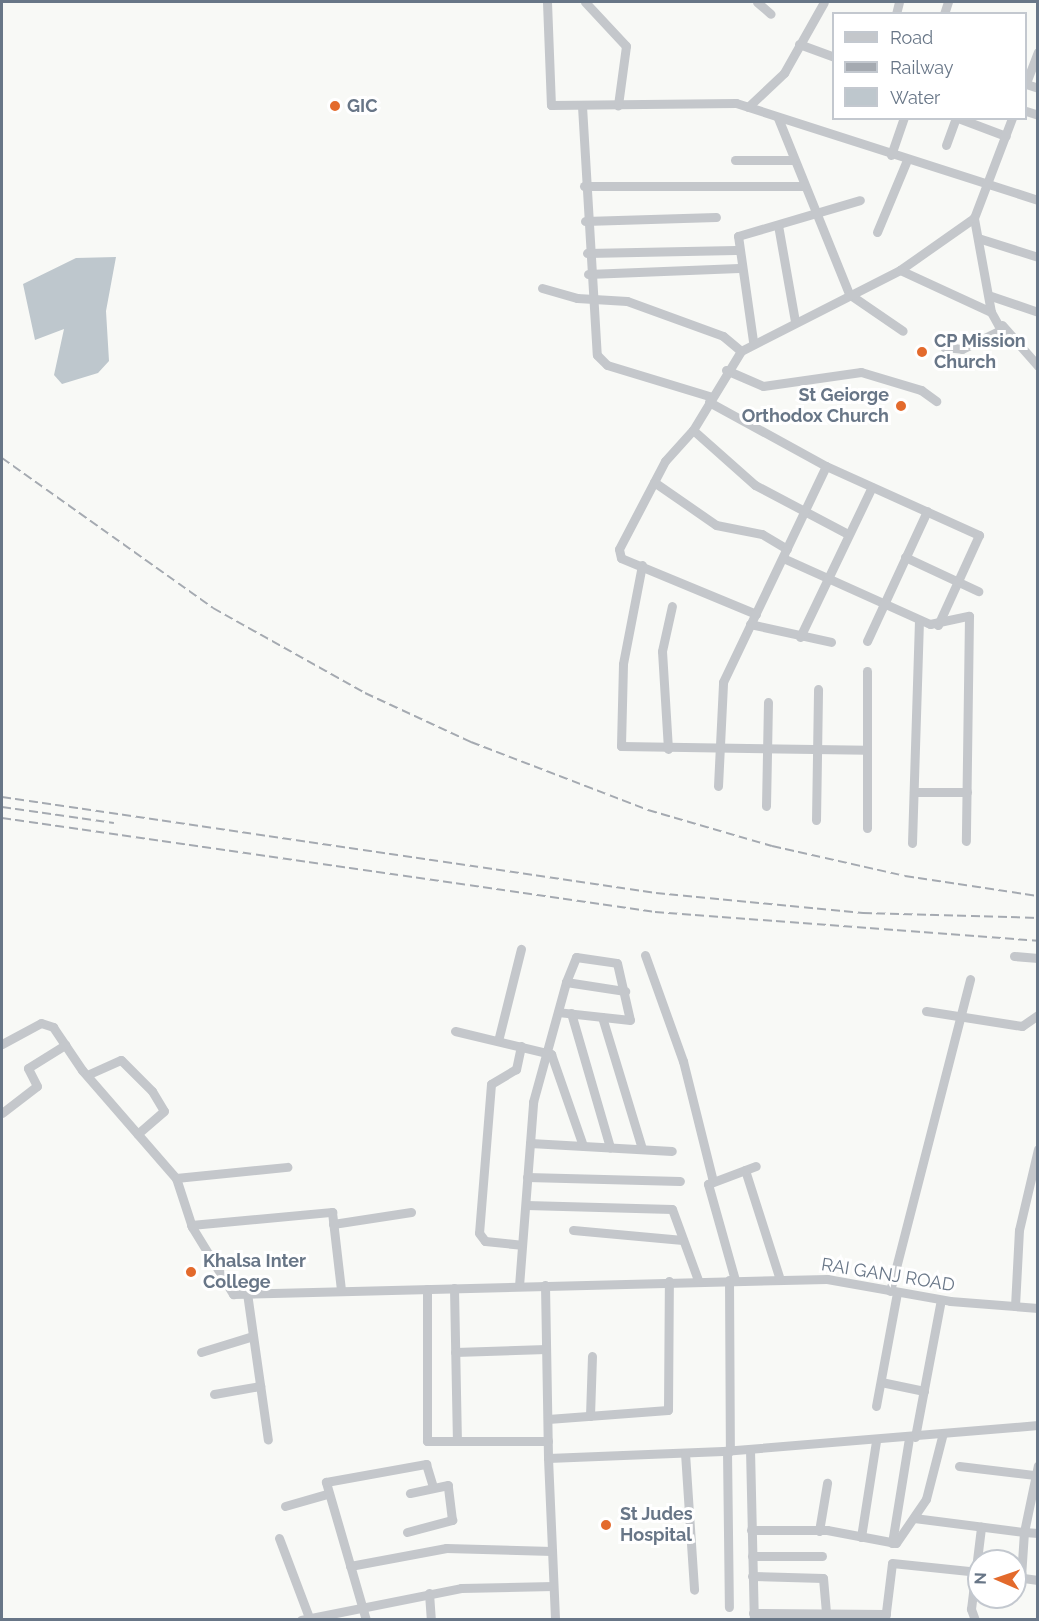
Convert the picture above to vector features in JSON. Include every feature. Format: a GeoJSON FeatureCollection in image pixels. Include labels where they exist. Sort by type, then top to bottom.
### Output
{"type":"FeatureCollection","features":[{"type":"Feature","properties":{"kind":"street"},"geometry":{"type":"LineString","coordinates":[[546,2],[549,103],[582,106],[724,101],[986,186],[1038,200]]}},
{"type":"Feature","properties":{"kind":"street"},"geometry":{"type":"LineString","coordinates":[[585,2],[626,46],[618,105]]}},
{"type":"Feature","properties":{"kind":"street"},"geometry":{"type":"LineString","coordinates":[[757,2],[771,14]]}},
{"type":"Feature","properties":{"kind":"street"},"geometry":{"type":"LineString","coordinates":[[748,107],[784,73],[798,44],[824,2]]}},
{"type":"Feature","properties":{"kind":"street"},"geometry":{"type":"LineString","coordinates":[[798,44],[832,56]]}},
{"type":"Feature","properties":{"kind":"street"},"geometry":{"type":"LineString","coordinates":[[1028,70],[1038,52]]}},
{"type":"Feature","properties":{"kind":"street"},"geometry":{"type":"LineString","coordinates":[[582,106],[588,274],[599,361],[710,399],[826,466],[979,535],[938,625]]}},
{"type":"Feature","properties":{"kind":"street"},"geometry":{"type":"LineString","coordinates":[[778,118],[793,160],[849,294],[903,331]]}},
{"type":"Feature","properties":{"kind":"street"},"geometry":{"type":"LineString","coordinates":[[891,154],[903,120]]}},
{"type":"Feature","properties":{"kind":"street"},"geometry":{"type":"LineString","coordinates":[[946,145],[956,120]]}},
{"type":"Feature","properties":{"kind":"street"},"geometry":{"type":"LineString","coordinates":[[962,120],[1006,136]]}},
{"type":"Feature","properties":{"kind":"street"},"geometry":{"type":"LineString","coordinates":[[991,312],[991,296],[974,218],[1011,120]]}},
{"type":"Feature","properties":{"kind":"street"},"geometry":{"type":"LineString","coordinates":[[735,160],[793,160]]}},
{"type":"Feature","properties":{"kind":"street"},"geometry":{"type":"LineString","coordinates":[[877,232],[907,160]]}},
{"type":"Feature","properties":{"kind":"street"},"geometry":{"type":"LineString","coordinates":[[585,186],[804,186]]}},
{"type":"Feature","properties":{"kind":"street"},"geometry":{"type":"LineString","coordinates":[[753,341],[736,250],[742,233],[817,216],[860,201]]}},
{"type":"Feature","properties":{"kind":"street"},"geometry":{"type":"LineString","coordinates":[[585,221],[716,217]]}},
{"type":"Feature","properties":{"kind":"street"},"geometry":{"type":"LineString","coordinates":[[756,614],[621,558],[619,549],[654,482],[693,430],[726,370],[741,351],[753,341],[900,270],[974,218]]}},
{"type":"Feature","properties":{"kind":"street"},"geometry":{"type":"LineString","coordinates":[[778,225],[795,321]]}},
{"type":"Feature","properties":{"kind":"street"},"geometry":{"type":"LineString","coordinates":[[978,238],[1038,257]]}},
{"type":"Feature","properties":{"kind":"street"},"geometry":{"type":"LineString","coordinates":[[587,253],[736,250]]}},
{"type":"Feature","properties":{"kind":"street"},"geometry":{"type":"LineString","coordinates":[[588,274],[739,268]]}},
{"type":"Feature","properties":{"kind":"street"},"geometry":{"type":"LineString","coordinates":[[900,270],[991,312],[1038,366]]}},
{"type":"Feature","properties":{"kind":"street"},"geometry":{"type":"LineString","coordinates":[[542,288],[590,300],[627,301],[723,336],[741,351]]}},
{"type":"Feature","properties":{"kind":"street"},"geometry":{"type":"LineString","coordinates":[[991,296],[1038,312]]}},
{"type":"Feature","properties":{"kind":"street"},"geometry":{"type":"LineString","coordinates":[[944,347],[962,349],[1002,325]]}},
{"type":"Feature","properties":{"kind":"street"},"geometry":{"type":"LineString","coordinates":[[726,370],[763,386],[861,372],[921,390],[936,401]]}},
{"type":"Feature","properties":{"kind":"street"},"geometry":{"type":"LineString","coordinates":[[693,430],[750,482],[802,512],[849,534]]}},
{"type":"Feature","properties":{"kind":"street"},"geometry":{"type":"LineString","coordinates":[[718,786],[723,682],[785,554],[802,512],[826,466]]}},
{"type":"Feature","properties":{"kind":"street"},"geometry":{"type":"LineString","coordinates":[[654,482],[716,525],[762,534],[785,554],[826,579],[920,620],[938,625],[970,617],[966,841]]}},
{"type":"Feature","properties":{"kind":"street"},"geometry":{"type":"LineString","coordinates":[[800,637],[872,487]]}},
{"type":"Feature","properties":{"kind":"street"},"geometry":{"type":"LineString","coordinates":[[867,641],[927,511]]}},
{"type":"Feature","properties":{"kind":"street"},"geometry":{"type":"LineString","coordinates":[[905,557],[978,591]]}},
{"type":"Feature","properties":{"kind":"street"},"geometry":{"type":"LineString","coordinates":[[642,565],[623,664],[620,740],[629,749],[866,750]]}},
{"type":"Feature","properties":{"kind":"street"},"geometry":{"type":"LineString","coordinates":[[668,749],[662,651],[672,606]]}},
{"type":"Feature","properties":{"kind":"street"},"geometry":{"type":"LineString","coordinates":[[912,843],[920,620]]}},
{"type":"Feature","properties":{"kind":"street"},"geometry":{"type":"LineString","coordinates":[[750,624],[800,637],[831,642]]}},
{"type":"Feature","properties":{"kind":"street"},"geometry":{"type":"LineString","coordinates":[[867,671],[867,828]]}},
{"type":"Feature","properties":{"kind":"street"},"geometry":{"type":"LineString","coordinates":[[816,820],[819,750],[818,689]]}},
{"type":"Feature","properties":{"kind":"street"},"geometry":{"type":"LineString","coordinates":[[766,806],[768,702]]}},
{"type":"Feature","properties":{"kind":"street"},"geometry":{"type":"LineString","coordinates":[[914,792],[967,792]]}},
{"type":"Feature","properties":{"kind":"street"},"geometry":{"type":"LineString","coordinates":[[498,1041],[521,950]]}},
{"type":"Feature","properties":{"kind":"street"},"geometry":{"type":"LineString","coordinates":[[645,955],[682,1061],[713,1181]]}},
{"type":"Feature","properties":{"kind":"street"},"geometry":{"type":"LineString","coordinates":[[519,1286],[533,1102],[566,982],[574,958],[585,956],[616,963],[631,1019],[558,1012]]}},
{"type":"Feature","properties":{"kind":"street"},"geometry":{"type":"LineString","coordinates":[[1014,956],[1038,958]]}},
{"type":"Feature","properties":{"kind":"street"},"geometry":{"type":"LineString","coordinates":[[876,1406],[893,1292],[963,1017],[970,979]]}},
{"type":"Feature","properties":{"kind":"street"},"geometry":{"type":"LineString","coordinates":[[566,982],[625,991]]}},
{"type":"Feature","properties":{"kind":"street"},"geometry":{"type":"LineString","coordinates":[[926,1011],[1022,1026],[1038,1015]]}},
{"type":"Feature","properties":{"kind":"street"},"geometry":{"type":"LineString","coordinates":[[571,1014],[610,1147]]}},
{"type":"Feature","properties":{"kind":"street"},"geometry":{"type":"LineString","coordinates":[[602,1017],[642,1149]]}},
{"type":"Feature","properties":{"kind":"street"},"geometry":{"type":"LineString","coordinates":[[2,1044],[41,1023],[53,1027],[87,1075],[176,1178],[191,1225],[230,1290],[247,1293],[268,1440]]}},
{"type":"Feature","properties":{"kind":"street"},"geometry":{"type":"LineString","coordinates":[[454,1031],[547,1051]]}},
{"type":"Feature","properties":{"kind":"street"},"geometry":{"type":"LineString","coordinates":[[2,1113],[37,1086],[28,1068],[65,1045]]}},
{"type":"Feature","properties":{"kind":"street"},"geometry":{"type":"LineString","coordinates":[[521,1046],[516,1069],[491,1084],[479,1233],[485,1241],[521,1245]]}},
{"type":"Feature","properties":{"kind":"street"},"geometry":{"type":"LineString","coordinates":[[547,1051],[583,1146]]}},
{"type":"Feature","properties":{"kind":"street"},"geometry":{"type":"LineString","coordinates":[[87,1075],[121,1060],[152,1091],[164,1111],[138,1134]]}},
{"type":"Feature","properties":{"kind":"street"},"geometry":{"type":"LineString","coordinates":[[530,1143],[672,1151]]}},
{"type":"Feature","properties":{"kind":"street"},"geometry":{"type":"LineString","coordinates":[[1015,1306],[1019,1230],[1038,1149]]}},
{"type":"Feature","properties":{"kind":"street"},"geometry":{"type":"LineString","coordinates":[[729,1607],[728,1451],[732,1280],[708,1186],[713,1181],[756,1166]]}},
{"type":"Feature","properties":{"kind":"street"},"geometry":{"type":"LineString","coordinates":[[176,1178],[287,1167]]}},
{"type":"Feature","properties":{"kind":"street"},"geometry":{"type":"LineString","coordinates":[[745,1170],[780,1280]]}},
{"type":"Feature","properties":{"kind":"street"},"geometry":{"type":"LineString","coordinates":[[527,1177],[680,1181]]}},
{"type":"Feature","properties":{"kind":"street"},"geometry":{"type":"LineString","coordinates":[[526,1205],[672,1209],[698,1280]]}},
{"type":"Feature","properties":{"kind":"street"},"geometry":{"type":"LineString","coordinates":[[191,1225],[332,1212],[341,1290]]}},
{"type":"Feature","properties":{"kind":"street"},"geometry":{"type":"LineString","coordinates":[[333,1224],[411,1212]]}},
{"type":"Feature","properties":{"kind":"street"},"geometry":{"type":"LineString","coordinates":[[573,1230],[683,1240]]}},
{"type":"Feature","properties":{"kind":"street","name":"RAI GANJ ROAD"},"geometry":{"type":"LineString","coordinates":[[247,1293],[698,1280],[827,1279],[941,1300],[1038,1308]]}},
{"type":"Feature","properties":{"kind":"street"},"geometry":{"type":"LineString","coordinates":[[548,1419],[668,1410],[669,1281]]}},
{"type":"Feature","properties":{"kind":"street"},"geometry":{"type":"LineString","coordinates":[[545,1285],[548,1458],[555,1620]]}},
{"type":"Feature","properties":{"kind":"street"},"geometry":{"type":"LineString","coordinates":[[454,1288],[457,1441]]}},
{"type":"Feature","properties":{"kind":"street"},"geometry":{"type":"LineString","coordinates":[[427,1289],[426,1439],[548,1441]]}},
{"type":"Feature","properties":{"kind":"street"},"geometry":{"type":"LineString","coordinates":[[892,1543],[908,1473],[912,1438],[924,1391],[941,1300]]}},
{"type":"Feature","properties":{"kind":"street"},"geometry":{"type":"LineString","coordinates":[[201,1352],[253,1336]]}},
{"type":"Feature","properties":{"kind":"street"},"geometry":{"type":"LineString","coordinates":[[455,1352],[546,1349]]}},
{"type":"Feature","properties":{"kind":"street"},"geometry":{"type":"LineString","coordinates":[[590,1416],[592,1356]]}},
{"type":"Feature","properties":{"kind":"street"},"geometry":{"type":"LineString","coordinates":[[881,1382],[924,1391]]}},
{"type":"Feature","properties":{"kind":"street"},"geometry":{"type":"LineString","coordinates":[[214,1394],[260,1386]]}},
{"type":"Feature","properties":{"kind":"street"},"geometry":{"type":"LineString","coordinates":[[548,1458],[728,1451],[912,1438],[1038,1425]]}},
{"type":"Feature","properties":{"kind":"street"},"geometry":{"type":"LineString","coordinates":[[892,1543],[914,1518],[930,1488],[944,1433]]}},
{"type":"Feature","properties":{"kind":"street"},"geometry":{"type":"LineString","coordinates":[[861,1537],[876,1441]]}},
{"type":"Feature","properties":{"kind":"street"},"geometry":{"type":"LineString","coordinates":[[750,1449],[753,1616],[826,1614],[886,1617],[892,1563],[967,1571]]}},
{"type":"Feature","properties":{"kind":"street"},"geometry":{"type":"LineString","coordinates":[[685,1453],[694,1590]]}},
{"type":"Feature","properties":{"kind":"street"},"geometry":{"type":"LineString","coordinates":[[366,1620],[327,1494],[328,1480],[426,1464],[433,1487]]}},
{"type":"Feature","properties":{"kind":"street"},"geometry":{"type":"LineString","coordinates":[[959,1466],[1037,1468],[1022,1549]]}},
{"type":"Feature","properties":{"kind":"street"},"geometry":{"type":"LineString","coordinates":[[819,1531],[827,1483]]}},
{"type":"Feature","properties":{"kind":"street"},"geometry":{"type":"LineString","coordinates":[[407,1532],[452,1522],[449,1486],[433,1487],[410,1493]]}},
{"type":"Feature","properties":{"kind":"street"},"geometry":{"type":"LineString","coordinates":[[285,1506],[327,1494]]}},
{"type":"Feature","properties":{"kind":"street"},"geometry":{"type":"LineString","coordinates":[[914,1518],[1038,1533]]}},
{"type":"Feature","properties":{"kind":"street"},"geometry":{"type":"LineString","coordinates":[[979,1549],[981,1527]]}},
{"type":"Feature","properties":{"kind":"street"},"geometry":{"type":"LineString","coordinates":[[751,1530],[819,1531],[892,1543]]}},
{"type":"Feature","properties":{"kind":"street"},"geometry":{"type":"LineString","coordinates":[[279,1538],[307,1618],[429,1593],[553,1586]]}},
{"type":"Feature","properties":{"kind":"street"},"geometry":{"type":"LineString","coordinates":[[350,1566],[446,1548],[552,1551]]}},
{"type":"Feature","properties":{"kind":"street"},"geometry":{"type":"LineString","coordinates":[[752,1556],[822,1556]]}},
{"type":"Feature","properties":{"kind":"street"},"geometry":{"type":"LineString","coordinates":[[752,1576],[823,1578],[826,1614]]}},
{"type":"Feature","properties":{"kind":"street"},"geometry":{"type":"LineString","coordinates":[[429,1593],[431,1620]]}},
{"type":"Feature","properties":{"kind":"water"},"geometry":{"type":"Polygon","coordinates":[[[116,257],[106,311],[109,361],[98,373],[62,384],[54,375],[64,329],[35,340],[23,284],[76,258],[116,257]]]}},
{"type":"Feature","properties":{"kind":"railway"},"geometry":{"type":"LineString","coordinates":[[2,458],[213,608],[365,693],[471,742],[648,810],[772,846],[905,876],[1038,896]]}},
{"type":"Feature","properties":{"kind":"railway"},"geometry":{"type":"LineString","coordinates":[[2,797],[656,893],[863,913],[1038,918]]}},
{"type":"Feature","properties":{"kind":"railway"},"geometry":{"type":"LineString","coordinates":[[2,807],[114,823]]}},
{"type":"Feature","properties":{"kind":"railway"},"geometry":{"type":"LineString","coordinates":[[2,818],[655,912],[1038,941]]}},
{"type":"Feature","properties":{"kind":"place","name":"GIC"},"geometry":{"type":"Point","coordinates":[335,106]}},
{"type":"Feature","properties":{"kind":"place","name":"CP Mission Church"},"geometry":{"type":"Point","coordinates":[922,352]}},
{"type":"Feature","properties":{"kind":"place","name":"St Geiorge Orthodox Church"},"geometry":{"type":"Point","coordinates":[901,406]}},
{"type":"Feature","properties":{"kind":"place","name":"Khalsa Inter College"},"geometry":{"type":"Point","coordinates":[191,1272]}},
{"type":"Feature","properties":{"kind":"place","name":"St Judes Hospital"},"geometry":{"type":"Point","coordinates":[606,1525]}}]}
